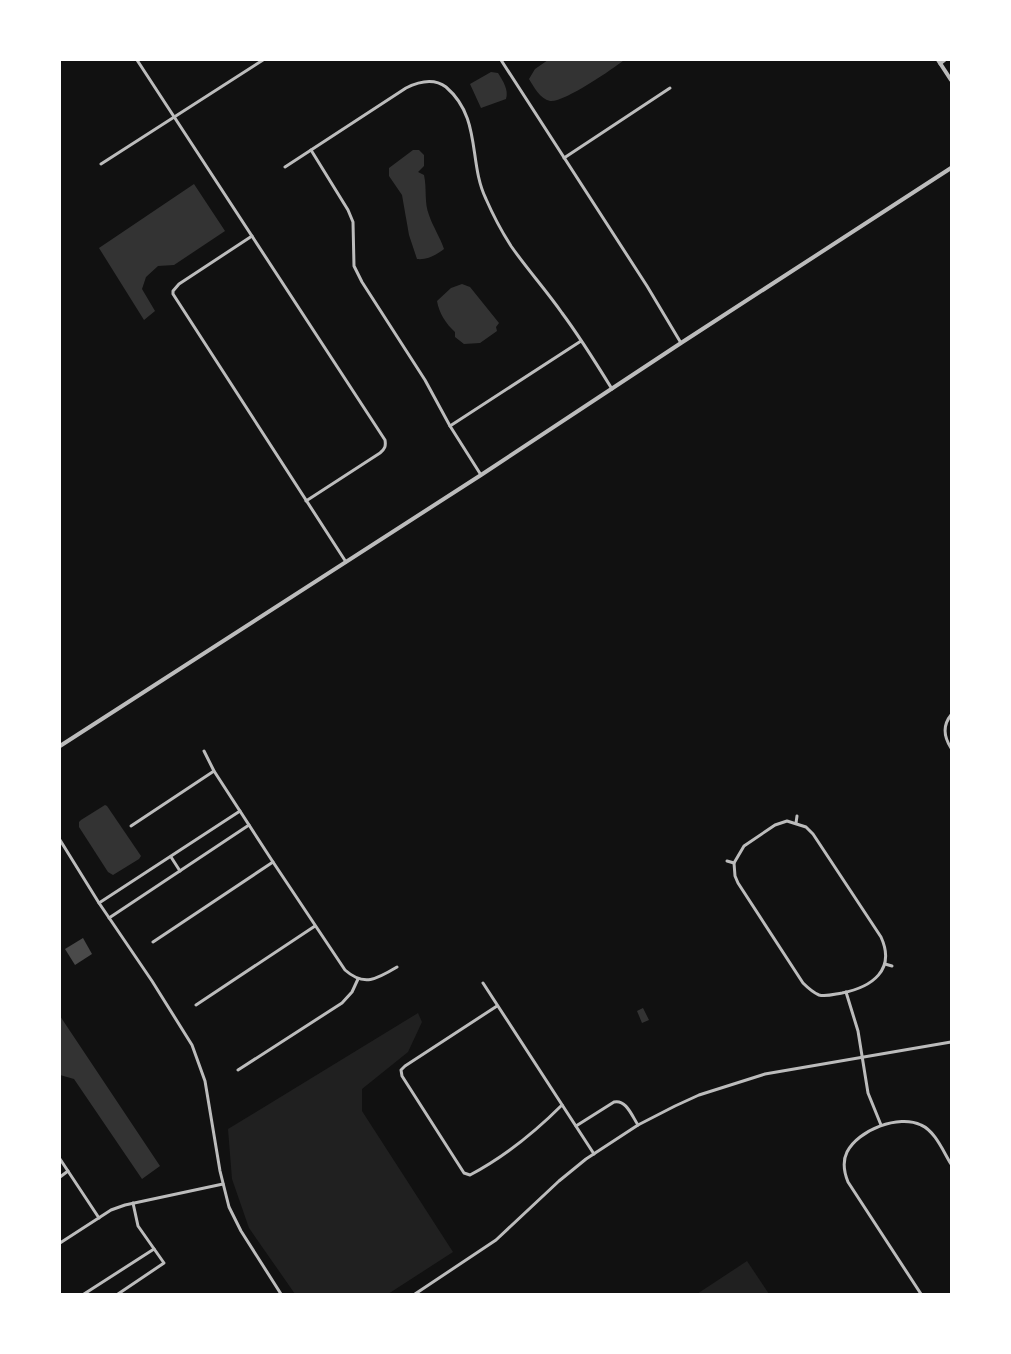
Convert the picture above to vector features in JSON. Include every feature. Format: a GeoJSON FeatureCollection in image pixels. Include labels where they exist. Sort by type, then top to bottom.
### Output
{"type":"FeatureCollection","features":[{"type":"Feature","properties":{"kind":"street"},"geometry":{"type":"LineString","coordinates":[[136,60],[377,428],[386,445],[380,453],[306,501]]}},
{"type":"Feature","properties":{"kind":"street"},"geometry":{"type":"LineString","coordinates":[[101,164],[256,62],[262,60]]}},
{"type":"Feature","properties":{"kind":"street"},"geometry":{"type":"LineString","coordinates":[[501,60],[682,343]]}},
{"type":"Feature","properties":{"kind":"street"},"geometry":{"type":"LineString","coordinates":[[945,60],[939,62],[951,80]]}},
{"type":"Feature","properties":{"kind":"street"},"geometry":{"type":"LineString","coordinates":[[285,167],[406,88],[425,82],[445,87],[458,101],[470,125],[478,179],[485,198],[510,244],[562,313],[612,389]]}},
{"type":"Feature","properties":{"kind":"street"},"geometry":{"type":"LineString","coordinates":[[564,158],[670,88]]}},
{"type":"Feature","properties":{"kind":"street"},"geometry":{"type":"LineString","coordinates":[[311,150],[348,210],[353,222],[354,266],[362,282],[425,380],[450,426],[481,475]]}},
{"type":"Feature","properties":{"kind":"street"},"geometry":{"type":"LineString","coordinates":[[60,746],[481,475],[951,168]]}},
{"type":"Feature","properties":{"kind":"street"},"geometry":{"type":"LineString","coordinates":[[252,236],[179,284],[173,291],[173,294],[346,562]]}},
{"type":"Feature","properties":{"kind":"street"},"geometry":{"type":"LineString","coordinates":[[450,426],[581,341]]}},
{"type":"Feature","properties":{"kind":"street"},"geometry":{"type":"LineString","coordinates":[[951,715],[945,726],[944,735],[951,748]]}},
{"type":"Feature","properties":{"kind":"street"},"geometry":{"type":"LineString","coordinates":[[204,751],[214,771],[345,970],[358,979],[366,980],[378,978],[397,967]]}},
{"type":"Feature","properties":{"kind":"street"},"geometry":{"type":"LineString","coordinates":[[131,826],[214,771]]}},
{"type":"Feature","properties":{"kind":"street"},"geometry":{"type":"LineString","coordinates":[[99,903],[240,811]]}},
{"type":"Feature","properties":{"kind":"street"},"geometry":{"type":"LineString","coordinates":[[796,823],[797,816]]}},
{"type":"Feature","properties":{"kind":"street"},"geometry":{"type":"LineString","coordinates":[[787,821],[806,827],[813,834],[881,937],[887,956],[881,972],[858,989],[846,992],[820,995],[809,989],[803,983],[738,883],[734,863],[744,846],[775,825],[787,821]]}},
{"type":"Feature","properties":{"kind":"street"},"geometry":{"type":"LineString","coordinates":[[109,918],[250,825]]}},
{"type":"Feature","properties":{"kind":"street"},"geometry":{"type":"LineString","coordinates":[[60,840],[192,1045],[205,1081],[223,1184],[233,1217],[281,1294]]}},
{"type":"Feature","properties":{"kind":"street"},"geometry":{"type":"LineString","coordinates":[[171,856],[180,871]]}},
{"type":"Feature","properties":{"kind":"street"},"geometry":{"type":"LineString","coordinates":[[727,861],[734,863]]}},
{"type":"Feature","properties":{"kind":"street"},"geometry":{"type":"LineString","coordinates":[[153,942],[273,862]]}},
{"type":"Feature","properties":{"kind":"street"},"geometry":{"type":"LineString","coordinates":[[196,1005],[315,926]]}},
{"type":"Feature","properties":{"kind":"street"},"geometry":{"type":"LineString","coordinates":[[885,964],[892,966]]}},
{"type":"Feature","properties":{"kind":"street"},"geometry":{"type":"LineString","coordinates":[[238,1070],[342,1003],[352,992],[358,979]]}},
{"type":"Feature","properties":{"kind":"street"},"geometry":{"type":"LineString","coordinates":[[483,984],[594,1154]]}},
{"type":"Feature","properties":{"kind":"street"},"geometry":{"type":"LineString","coordinates":[[846,992],[856,1024],[868,1093],[881,1126]]}},
{"type":"Feature","properties":{"kind":"street"},"geometry":{"type":"LineString","coordinates":[[498,1006],[401,1070],[402,1076],[464,1174],[470,1175],[477,1172],[525,1139],[562,1105]]}},
{"type":"Feature","properties":{"kind":"street"},"geometry":{"type":"LineString","coordinates":[[415,1294],[496,1240],[559,1181],[594,1154],[638,1125],[699,1095],[733,1083],[790,1068],[951,1042]]}},
{"type":"Feature","properties":{"kind":"street"},"geometry":{"type":"LineString","coordinates":[[576,1126],[618,1101],[625,1104],[638,1125]]}},
{"type":"Feature","properties":{"kind":"street"},"geometry":{"type":"LineString","coordinates":[[922,1294],[848,1182],[844,1173],[844,1158],[851,1146],[873,1129],[900,1121],[922,1125],[929,1131],[951,1164]]}},
{"type":"Feature","properties":{"kind":"street"},"geometry":{"type":"LineString","coordinates":[[60,1159],[99,1218]]}},
{"type":"Feature","properties":{"kind":"street"},"geometry":{"type":"LineString","coordinates":[[60,1177],[68,1171]]}},
{"type":"Feature","properties":{"kind":"street"},"geometry":{"type":"LineString","coordinates":[[60,1244],[112,1210],[133,1203],[223,1184]]}},
{"type":"Feature","properties":{"kind":"street"},"geometry":{"type":"LineString","coordinates":[[118,1294],[164,1263],[138,1226],[133,1203]]}},
{"type":"Feature","properties":{"kind":"street"},"geometry":{"type":"LineString","coordinates":[[84,1294],[154,1249]]}},
{"type":"Feature","properties":{"kind":"shaded area"},"geometry":{"type":"Polygon","coordinates":[[[548,60],[624,60],[566,97],[550,101],[540,95],[529,79],[535,69],[548,60]]]}},
{"type":"Feature","properties":{"kind":"shaded area"},"geometry":{"type":"Polygon","coordinates":[[[491,72],[498,73],[502,79],[507,96],[506,99],[481,108],[470,84],[491,72]]]}},
{"type":"Feature","properties":{"kind":"shaded area"},"geometry":{"type":"Polygon","coordinates":[[[413,150],[419,150],[424,155],[424,166],[418,172],[424,175],[427,210],[444,249],[425,259],[417,259],[409,235],[402,195],[389,176],[389,168],[413,150]]]}},
{"type":"Feature","properties":{"kind":"shaded area"},"geometry":{"type":"Polygon","coordinates":[[[194,184],[225,231],[174,265],[158,266],[146,277],[142,289],[155,311],[144,320],[99,248],[194,184]]]}},
{"type":"Feature","properties":{"kind":"shaded area"},"geometry":{"type":"Polygon","coordinates":[[[462,284],[470,287],[499,323],[496,327],[497,331],[480,343],[464,344],[455,337],[455,332],[439,310],[437,301],[451,288],[462,284]]]}},
{"type":"Feature","properties":{"kind":"shaded area"},"geometry":{"type":"Polygon","coordinates":[[[105,805],[141,856],[113,875],[108,872],[79,827],[81,820],[105,805]]]}},
{"type":"Feature","properties":{"kind":"shaded area"},"geometry":{"type":"Polygon","coordinates":[[[643,1008],[649,1020],[642,1023],[637,1011],[643,1008]]]}},
{"type":"Feature","properties":{"kind":"shaded area"},"geometry":{"type":"Polygon","coordinates":[[[418,1013],[422,1022],[408,1052],[362,1089],[362,1111],[453,1252],[388,1294],[295,1294],[249,1228],[232,1179],[228,1129],[418,1013]]]}},
{"type":"Feature","properties":{"kind":"shaded area"},"geometry":{"type":"Polygon","coordinates":[[[60,1016],[160,1166],[142,1179],[74,1079],[60,1075],[60,1016]]]}},
{"type":"Feature","properties":{"kind":"shaded area"},"geometry":{"type":"Polygon","coordinates":[[[747,1261],[769,1294],[697,1294],[747,1261]]]}},
{"type":"Feature","properties":{"kind":"building"},"geometry":{"type":"Polygon","coordinates":[[[83,938],[92,954],[75,965],[65,949],[83,938]]]}}]}
